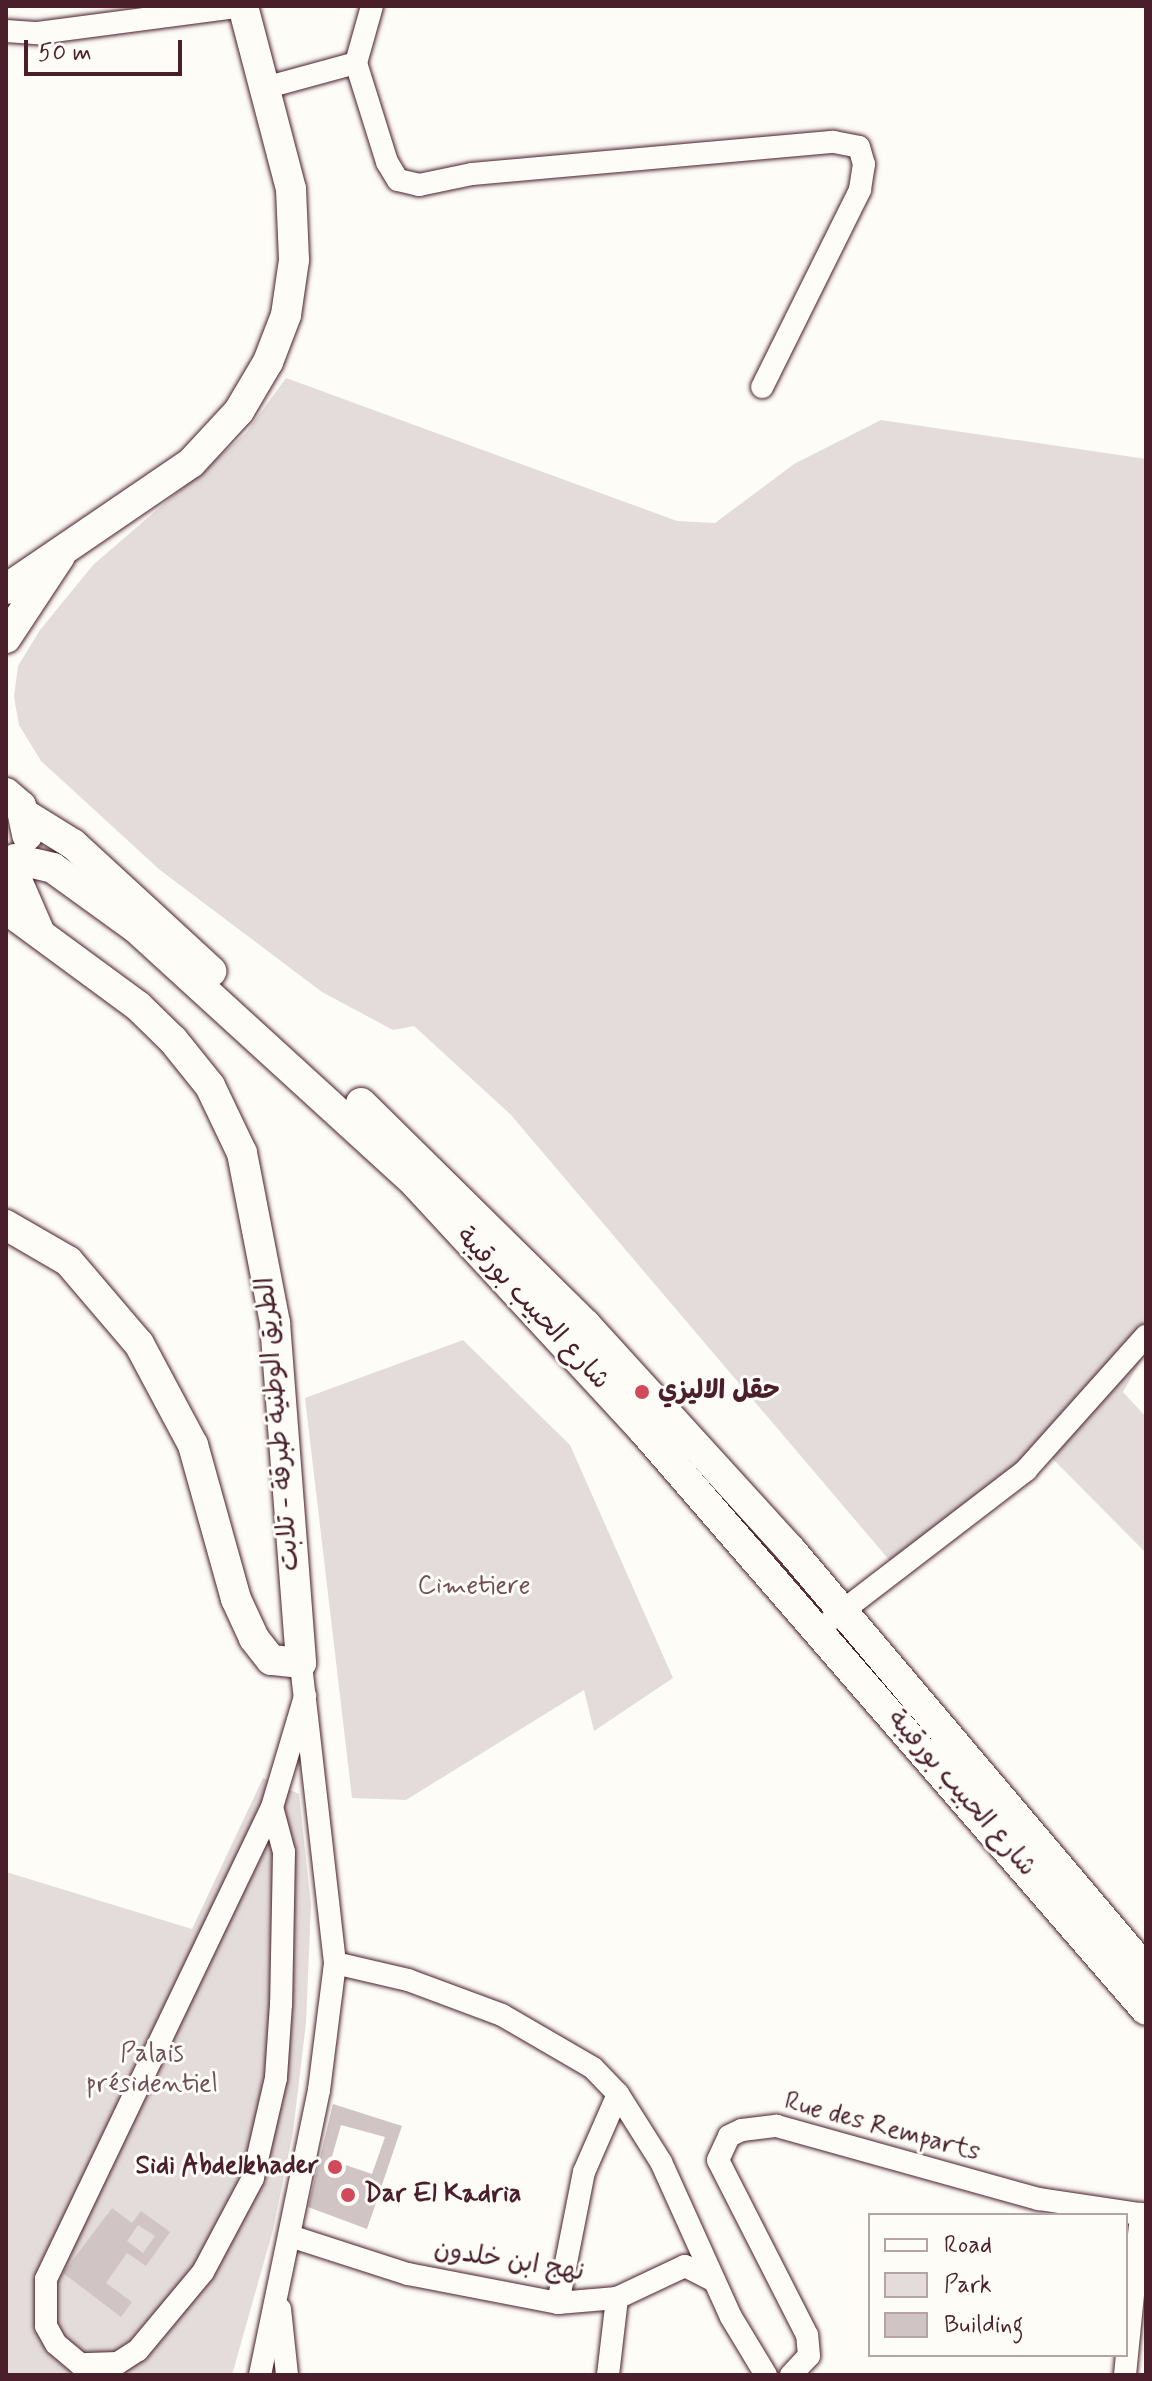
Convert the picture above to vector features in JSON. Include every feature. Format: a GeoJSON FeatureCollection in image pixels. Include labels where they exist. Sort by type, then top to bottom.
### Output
{"type":"FeatureCollection","features":[{"type":"Feature","properties":{"kind":"main road"},"geometry":{"type":"LineString","coordinates":[[6,589],[191,463],[239,411],[268,362],[286,315],[294,260],[291,189],[268,87],[243,6]]}},
{"type":"Feature","properties":{"kind":"main road"},"geometry":{"type":"LineString","coordinates":[[6,638],[64,551]]}},
{"type":"Feature","properties":{"kind":"main road"},"geometry":{"type":"LineString","coordinates":[[10,862],[27,839],[16,804]]}},
{"type":"Feature","properties":{"kind":"main road","name":"شارع الحبيب بورقيبة"},"geometry":{"type":"LineString","coordinates":[[16,804],[73,844],[141,903],[423,1161],[586,1325],[842,1611],[1146,1970]]}},
{"type":"Feature","properties":{"kind":"main road","name":"الطريق الوطنية طبرقة - تلابت"},"geometry":{"type":"LineString","coordinates":[[10,862],[39,931]]}},
{"type":"Feature","properties":{"kind":"main road","name":"شارع الحبيب بورقيبة"},"geometry":{"type":"LineString","coordinates":[[10,862],[53,868],[136,928],[416,1184],[819,1630],[1146,2010]]}},
{"type":"Feature","properties":{"kind":"main road","name":"الطريق الوطنية طبرقة - تلابت"},"geometry":{"type":"LineString","coordinates":[[6,909],[39,931],[173,1040],[210,1086],[242,1153],[275,1323],[295,1621],[301,1663]]}},
{"type":"Feature","properties":{"kind":"main road"},"geometry":{"type":"LineString","coordinates":[[6,1225],[68,1261],[139,1344],[193,1445],[236,1599],[262,1652],[271,1660],[301,1663]]}},
{"type":"Feature","properties":{"kind":"main road"},"geometry":{"type":"LineString","coordinates":[[236,1599],[265,1616],[295,1621]]}},
{"type":"Feature","properties":{"kind":"street"},"geometry":{"type":"LineString","coordinates":[[6,31],[38,33],[243,6]]}},
{"type":"Feature","properties":{"kind":"street"},"geometry":{"type":"LineString","coordinates":[[372,6],[356,63],[387,162],[398,180],[419,185],[472,174],[834,142],[859,147],[864,164],[860,190],[762,387]]}},
{"type":"Feature","properties":{"kind":"street"},"geometry":{"type":"LineString","coordinates":[[268,87],[356,63]]}},
{"type":"Feature","properties":{"kind":"street"},"geometry":{"type":"LineString","coordinates":[[819,1630],[1026,1470],[1146,1336]]}},
{"type":"Feature","properties":{"kind":"street"},"geometry":{"type":"LineString","coordinates":[[260,2375],[278,2302],[321,2076],[335,1963],[301,1663]]}},
{"type":"Feature","properties":{"kind":"street"},"geometry":{"type":"LineString","coordinates":[[272,1807],[284,1852],[281,2004],[276,2078],[253,2178],[203,2272],[138,2350],[118,2363],[80,2364],[56,2344],[46,2326],[46,2279],[272,1807],[305,1696]]}},
{"type":"Feature","properties":{"kind":"street"},"geometry":{"type":"LineString","coordinates":[[335,1963],[408,1980],[502,2015],[582,2060],[618,2094],[661,2162],[714,2281],[766,2375]]}},
{"type":"Feature","properties":{"kind":"street"},"geometry":{"type":"LineString","coordinates":[[558,2303],[584,2172],[618,2094]]}},
{"type":"Feature","properties":{"kind":"street","name":"Rue des Remparts"},"geometry":{"type":"LineString","coordinates":[[791,2375],[809,2356],[809,2344],[724,2184],[718,2160],[729,2136],[777,2126],[1035,2207],[1117,2213]]}},
{"type":"Feature","properties":{"kind":"street"},"geometry":{"type":"LineString","coordinates":[[1128,2350],[1144,2215]]}},
{"type":"Feature","properties":{"kind":"street","name":"نهج ابن خلدون"},"geometry":{"type":"LineString","coordinates":[[290,2236],[408,2274],[558,2303],[617,2298],[685,2266],[714,2281]]}},
{"type":"Feature","properties":{"kind":"street"},"geometry":{"type":"LineString","coordinates":[[608,2375],[617,2298]]}},
{"type":"Feature","properties":{"kind":"street"},"geometry":{"type":"LineString","coordinates":[[278,2302],[287,2375]]}},
{"type":"Feature","properties":{"kind":"green space"},"geometry":{"type":"Polygon","coordinates":[[[286,378],[677,521],[715,523],[794,464],[881,420],[1146,459],[1146,1351],[1123,1392],[1146,1417],[1146,1553],[1046,1452],[896,1568],[511,1115],[414,1026],[393,1030],[322,992],[160,870],[41,761],[19,725],[14,697],[18,666],[40,630],[93,565],[246,433],[286,378]]]}},
{"type":"Feature","properties":{"kind":"green space","name":"Cimetiere"},"geometry":{"type":"Polygon","coordinates":[[[463,1340],[570,1445],[673,1678],[594,1731],[584,1690],[406,1800],[352,1798],[305,1398],[463,1340]]]}},
{"type":"Feature","properties":{"kind":"green space","name":"Palais présidentiel"},"geometry":{"type":"Polygon","coordinates":[[[263,1778],[299,1794],[311,1905],[306,2023],[293,2132],[273,2230],[232,2375],[6,2375],[6,1872],[192,1929],[263,1778]]]}},
{"type":"Feature","properties":{"kind":"building","name":"Sidi Abdelkhader"},"geometry":{"type":"Polygon","coordinates":[[[333,2104],[402,2126],[367,2229],[308,2207],[333,2104]],[[341,2125],[331,2160],[372,2174],[385,2137],[341,2125]]]}},
{"type":"Feature","properties":{"kind":"building"},"geometry":{"type":"Polygon","coordinates":[[[112,2208],[132,2223],[141,2211],[170,2232],[146,2266],[127,2253],[106,2283],[132,2302],[121,2317],[63,2273],[112,2208]],[[138,2225],[127,2241],[143,2253],[155,2236],[138,2225]]]}},
{"type":"Feature","properties":{"kind":"place","name":"حقل الاليزي"},"geometry":{"type":"Point","coordinates":[642,1392]}},
{"type":"Feature","properties":{"kind":"place","name":"Sidi Abdelkhader"},"geometry":{"type":"Point","coordinates":[335,2167]}},
{"type":"Feature","properties":{"kind":"place","name":"Dar El Kadria"},"geometry":{"type":"Point","coordinates":[348,2195]}}]}
